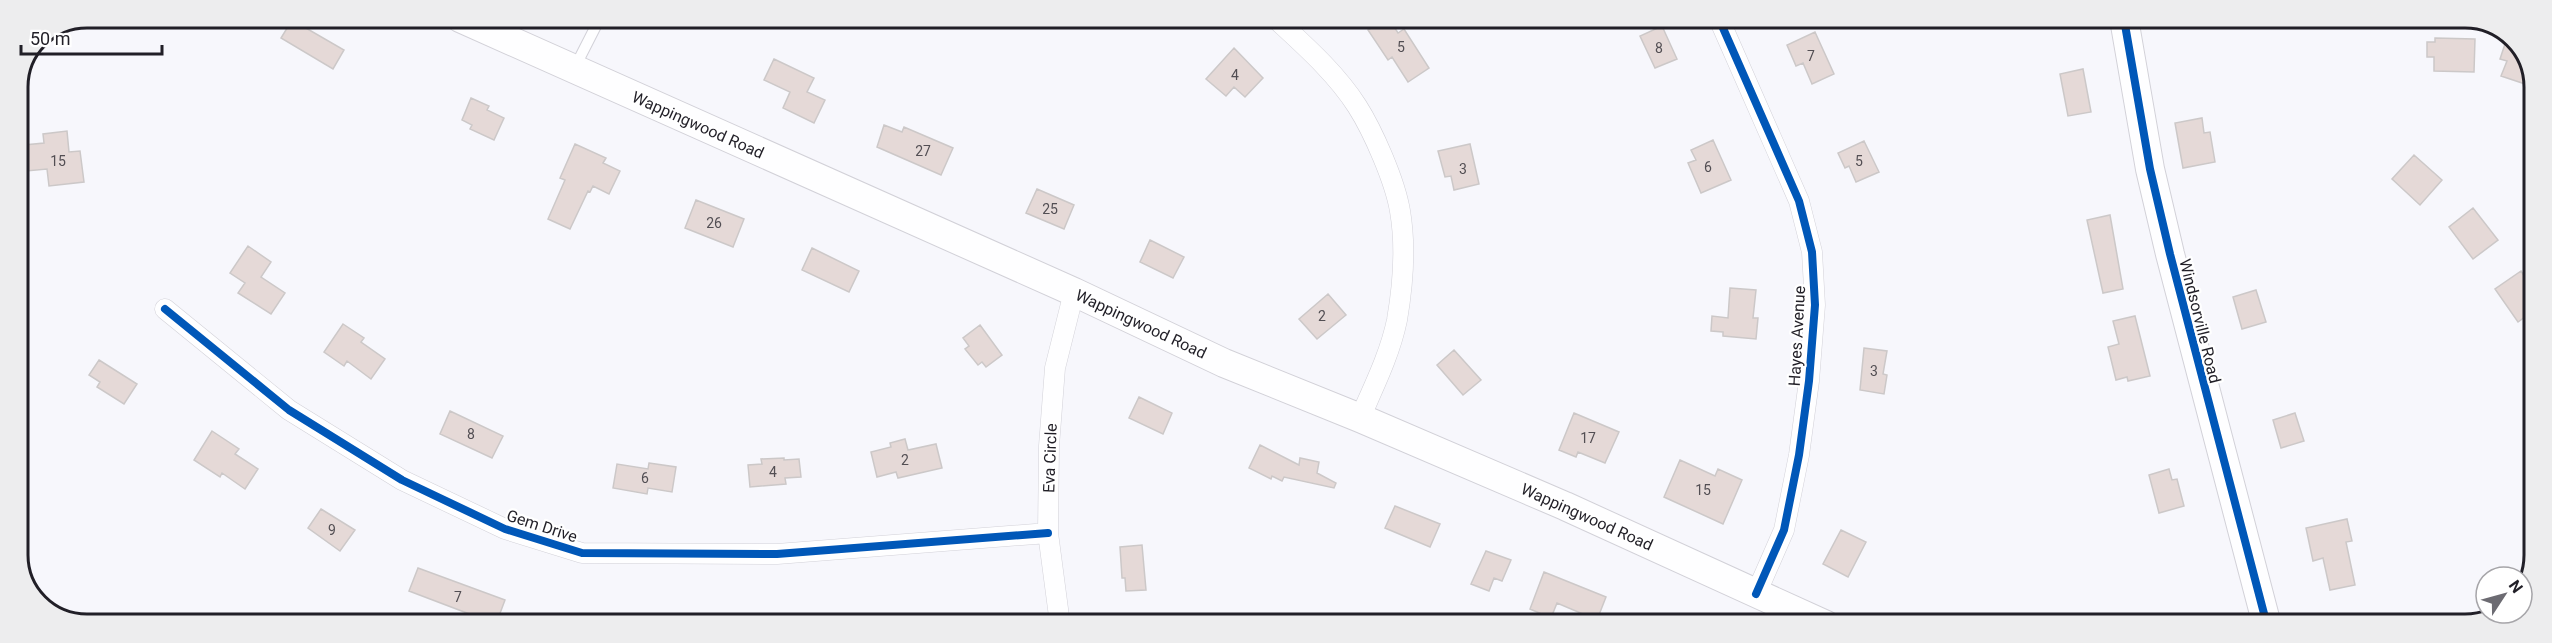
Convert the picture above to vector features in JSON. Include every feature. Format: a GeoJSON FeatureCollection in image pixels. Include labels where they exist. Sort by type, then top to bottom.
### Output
{"type":"FeatureCollection","features":[{"type":"Feature","properties":{"kind":"main road","name":"Wappingwood Road"},"geometry":{"type":"LineString","coordinates":[[482,28],[1074,292],[1224,363],[1360,418],[1565,506],[1756,594],[1784,614]]}},
{"type":"Feature","properties":{"kind":"main road","name":"Windsorville Road"},"geometry":{"type":"LineString","coordinates":[[2126,28],[2150,169],[2170,254],[2264,614]]}},
{"type":"Feature","properties":{"kind":"street"},"geometry":{"type":"LineString","coordinates":[[1285,28],[1324,66],[1356,105],[1381,154],[1400,210],[1403,263],[1397,320],[1388,354],[1360,418]]}},
{"type":"Feature","properties":{"kind":"street","name":"Hayes Avenue"},"geometry":{"type":"LineString","coordinates":[[1723,28],[1799,201],[1813,262],[1814,316],[1809,381],[1799,455],[1784,530],[1756,594]]}},
{"type":"Feature","properties":{"kind":"street","name":"Eva Circle"},"geometry":{"type":"LineString","coordinates":[[1059,614],[1048,533],[1049,446],[1055,368],[1074,292]]}},
{"type":"Feature","properties":{"kind":"street","name":"Gem Drive"},"geometry":{"type":"LineString","coordinates":[[165,309],[289,410],[402,480],[505,529],[582,553],[777,554],[1048,533]]}},
{"type":"Feature","properties":{"kind":"lane"},"geometry":{"type":"LineString","coordinates":[[574,69],[595,28]]}},
{"type":"Feature","properties":{"kind":"building"},"geometry":{"type":"Polygon","coordinates":[[[287,28],[306,28],[344,50],[333,69],[281,38],[287,28]]]}},
{"type":"Feature","properties":{"kind":"building"},"geometry":{"type":"Polygon","coordinates":[[[1395,28],[1398,33],[1404,29],[1429,68],[1408,82],[1392,57],[1388,60],[1368,30],[1395,28]]]}},
{"type":"Feature","properties":{"kind":"building"},"geometry":{"type":"Polygon","coordinates":[[[1663,28],[1677,59],[1655,68],[1640,36],[1663,28]]]}},
{"type":"Feature","properties":{"kind":"building"},"geometry":{"type":"Polygon","coordinates":[[[1815,32],[1834,74],[1812,84],[1803,63],[1796,66],[1787,45],[1815,32]]]}},
{"type":"Feature","properties":{"kind":"building"},"geometry":{"type":"Polygon","coordinates":[[[2435,38],[2475,39],[2474,72],[2434,71],[2434,57],[2427,57],[2427,42],[2435,42],[2435,38]]]}},
{"type":"Feature","properties":{"kind":"building"},"geometry":{"type":"Polygon","coordinates":[[[2505,44],[2516,58],[2522,72],[2523,83],[2501,76],[2507,61],[2500,59],[2505,44]]]}},
{"type":"Feature","properties":{"kind":"building"},"geometry":{"type":"Polygon","coordinates":[[[1234,48],[1263,78],[1245,97],[1234,87],[1226,96],[1206,79],[1234,48]]]}},
{"type":"Feature","properties":{"kind":"building"},"geometry":{"type":"Polygon","coordinates":[[[774,59],[814,78],[807,92],[825,100],[814,123],[783,108],[790,92],[764,80],[774,59]]]}},
{"type":"Feature","properties":{"kind":"building"},"geometry":{"type":"Polygon","coordinates":[[[2083,69],[2091,112],[2068,116],[2060,74],[2083,69]]]}},
{"type":"Feature","properties":{"kind":"building"},"geometry":{"type":"Polygon","coordinates":[[[471,98],[489,106],[487,110],[504,118],[494,140],[470,129],[472,125],[462,120],[471,98]]]}},
{"type":"Feature","properties":{"kind":"building"},"geometry":{"type":"Polygon","coordinates":[[[2202,118],[2204,133],[2210,132],[2215,162],[2183,168],[2175,123],[2202,118]]]}},
{"type":"Feature","properties":{"kind":"building"},"geometry":{"type":"Polygon","coordinates":[[[884,125],[902,132],[904,127],[953,148],[941,175],[877,147],[884,125]]]}},
{"type":"Feature","properties":{"kind":"building"},"geometry":{"type":"Polygon","coordinates":[[[67,131],[69,152],[80,151],[84,182],[49,186],[47,169],[28,171],[28,145],[44,143],[43,134],[67,131]]]}},
{"type":"Feature","properties":{"kind":"building"},"geometry":{"type":"Polygon","coordinates":[[[1713,140],[1731,180],[1701,193],[1688,163],[1696,160],[1691,150],[1713,140]]]}},
{"type":"Feature","properties":{"kind":"building"},"geometry":{"type":"Polygon","coordinates":[[[1864,141],[1879,172],[1856,182],[1849,166],[1845,168],[1838,153],[1864,141]]]}},
{"type":"Feature","properties":{"kind":"building"},"geometry":{"type":"Polygon","coordinates":[[[575,144],[606,158],[603,163],[620,171],[609,194],[593,186],[590,192],[588,191],[570,229],[548,219],[565,180],[560,178],[575,144]]]}},
{"type":"Feature","properties":{"kind":"building"},"geometry":{"type":"Polygon","coordinates":[[[1470,144],[1479,184],[1454,190],[1451,176],[1445,177],[1438,151],[1470,144]]]}},
{"type":"Feature","properties":{"kind":"building"},"geometry":{"type":"Polygon","coordinates":[[[2414,155],[2442,180],[2420,205],[2392,179],[2414,155]]]}},
{"type":"Feature","properties":{"kind":"building"},"geometry":{"type":"Polygon","coordinates":[[[1037,189],[1074,205],[1064,229],[1026,213],[1037,189]]]}},
{"type":"Feature","properties":{"kind":"building"},"geometry":{"type":"Polygon","coordinates":[[[696,200],[744,219],[733,247],[685,228],[696,200]]]}},
{"type":"Feature","properties":{"kind":"building"},"geometry":{"type":"Polygon","coordinates":[[[2473,208],[2498,240],[2473,259],[2449,227],[2473,208]]]}},
{"type":"Feature","properties":{"kind":"building"},"geometry":{"type":"Polygon","coordinates":[[[2110,215],[2123,289],[2103,293],[2087,220],[2110,215]]]}},
{"type":"Feature","properties":{"kind":"building"},"geometry":{"type":"Polygon","coordinates":[[[1150,240],[1184,257],[1173,278],[1140,262],[1150,240]]]}},
{"type":"Feature","properties":{"kind":"building"},"geometry":{"type":"Polygon","coordinates":[[[248,246],[271,262],[261,277],[285,293],[271,314],[238,293],[245,283],[230,273],[248,246]]]}},
{"type":"Feature","properties":{"kind":"building"},"geometry":{"type":"Polygon","coordinates":[[[812,248],[859,271],[849,292],[802,270],[812,248]]]}},
{"type":"Feature","properties":{"kind":"building"},"geometry":{"type":"Polygon","coordinates":[[[2521,271],[2523,275],[2523,318],[2518,322],[2495,289],[2521,271]]]}},
{"type":"Feature","properties":{"kind":"building"},"geometry":{"type":"Polygon","coordinates":[[[1730,288],[1756,290],[1753,318],[1758,318],[1756,339],[1723,336],[1723,332],[1711,331],[1712,316],[1728,318],[1730,288]]]}},
{"type":"Feature","properties":{"kind":"building"},"geometry":{"type":"Polygon","coordinates":[[[2256,290],[2266,322],[2242,329],[2233,297],[2256,290]]]}},
{"type":"Feature","properties":{"kind":"building"},"geometry":{"type":"Polygon","coordinates":[[[1328,294],[1346,315],[1317,339],[1299,319],[1328,294]]]}},
{"type":"Feature","properties":{"kind":"building"},"geometry":{"type":"Polygon","coordinates":[[[2135,316],[2150,376],[2128,381],[2127,377],[2116,380],[2108,347],[2119,344],[2113,321],[2135,316]]]}},
{"type":"Feature","properties":{"kind":"building"},"geometry":{"type":"Polygon","coordinates":[[[343,324],[364,338],[361,342],[385,359],[371,379],[347,361],[344,366],[324,352],[343,324]]]}},
{"type":"Feature","properties":{"kind":"building"},"geometry":{"type":"Polygon","coordinates":[[[980,325],[1002,355],[986,367],[982,362],[978,365],[965,349],[969,346],[963,338],[980,325]]]}},
{"type":"Feature","properties":{"kind":"building"},"geometry":{"type":"Polygon","coordinates":[[[1864,348],[1887,351],[1883,374],[1887,375],[1884,394],[1860,390],[1864,348]]]}},
{"type":"Feature","properties":{"kind":"building"},"geometry":{"type":"Polygon","coordinates":[[[1454,350],[1481,380],[1463,395],[1437,365],[1454,350]]]}},
{"type":"Feature","properties":{"kind":"building"},"geometry":{"type":"Polygon","coordinates":[[[99,360],[137,384],[124,404],[97,387],[100,382],[89,375],[99,360]]]}},
{"type":"Feature","properties":{"kind":"building"},"geometry":{"type":"Polygon","coordinates":[[[1139,397],[1172,413],[1163,434],[1129,418],[1139,397]]]}},
{"type":"Feature","properties":{"kind":"building"},"geometry":{"type":"Polygon","coordinates":[[[450,411],[503,436],[492,458],[440,434],[450,411]]]}},
{"type":"Feature","properties":{"kind":"building"},"geometry":{"type":"Polygon","coordinates":[[[1574,413],[1619,432],[1605,463],[1578,452],[1576,457],[1559,450],[1574,413]]]}},
{"type":"Feature","properties":{"kind":"building"},"geometry":{"type":"Polygon","coordinates":[[[2295,413],[2304,441],[2281,448],[2273,420],[2295,413]]]}},
{"type":"Feature","properties":{"kind":"building"},"geometry":{"type":"Polygon","coordinates":[[[212,431],[239,449],[235,454],[258,469],[245,489],[222,473],[220,477],[194,460],[212,431]]]}},
{"type":"Feature","properties":{"kind":"building"},"geometry":{"type":"Polygon","coordinates":[[[905,439],[908,450],[936,444],[942,468],[898,478],[896,472],[877,477],[871,452],[891,447],[890,443],[905,439]]]}},
{"type":"Feature","properties":{"kind":"building"},"geometry":{"type":"Polygon","coordinates":[[[1260,445],[1299,465],[1300,458],[1319,462],[1317,473],[1336,483],[1334,488],[1284,477],[1282,481],[1272,476],[1271,479],[1249,468],[1260,445]]]}},
{"type":"Feature","properties":{"kind":"building"},"geometry":{"type":"Polygon","coordinates":[[[784,458],[784,460],[799,459],[801,477],[785,478],[786,484],[750,487],[748,465],[762,464],[761,459],[784,458]]]}},
{"type":"Feature","properties":{"kind":"building"},"geometry":{"type":"Polygon","coordinates":[[[1680,460],[1715,476],[1718,469],[1742,480],[1723,524],[1664,497],[1680,460]]]}},
{"type":"Feature","properties":{"kind":"building"},"geometry":{"type":"Polygon","coordinates":[[[649,463],[676,467],[672,492],[648,488],[647,494],[613,488],[617,464],[648,469],[649,463]]]}},
{"type":"Feature","properties":{"kind":"building"},"geometry":{"type":"Polygon","coordinates":[[[2169,469],[2172,480],[2177,479],[2184,506],[2159,513],[2149,475],[2169,469]]]}},
{"type":"Feature","properties":{"kind":"building"},"geometry":{"type":"Polygon","coordinates":[[[1395,506],[1440,524],[1430,547],[1385,528],[1395,506]]]}},
{"type":"Feature","properties":{"kind":"building"},"geometry":{"type":"Polygon","coordinates":[[[321,509],[355,530],[340,551],[308,528],[321,509]]]}},
{"type":"Feature","properties":{"kind":"building"},"geometry":{"type":"Polygon","coordinates":[[[2347,519],[2352,541],[2346,542],[2355,585],[2330,590],[2323,558],[2313,561],[2306,528],[2347,519]]]}},
{"type":"Feature","properties":{"kind":"building"},"geometry":{"type":"Polygon","coordinates":[[[1841,530],[1866,542],[1848,577],[1823,564],[1841,530]]]}},
{"type":"Feature","properties":{"kind":"building"},"geometry":{"type":"Polygon","coordinates":[[[1142,545],[1146,590],[1126,591],[1125,578],[1122,578],[1120,547],[1142,545]]]}},
{"type":"Feature","properties":{"kind":"building"},"geometry":{"type":"Polygon","coordinates":[[[1486,551],[1511,560],[1502,581],[1494,578],[1489,591],[1471,584],[1486,551]]]}},
{"type":"Feature","properties":{"kind":"building"},"geometry":{"type":"Polygon","coordinates":[[[418,568],[505,600],[500,614],[469,614],[409,591],[418,568]]]}},
{"type":"Feature","properties":{"kind":"building"},"geometry":{"type":"Polygon","coordinates":[[[1544,572],[1606,597],[1599,614],[1583,614],[1557,603],[1553,614],[1542,614],[1530,609],[1544,572]]]}},
{"type":"Feature","properties":{"kind":"cycle path"},"geometry":{"type":"LineString","coordinates":[[1723,28],[1799,201],[1812,252],[1815,305],[1809,381],[1799,455],[1784,530],[1756,594]]}},
{"type":"Feature","properties":{"kind":"cycle path"},"geometry":{"type":"LineString","coordinates":[[2126,28],[2150,169],[2170,254],[2264,614]]}},
{"type":"Feature","properties":{"kind":"cycle path"},"geometry":{"type":"LineString","coordinates":[[165,309],[289,410],[402,480],[505,529],[582,553],[777,554],[1048,533]]}}]}
